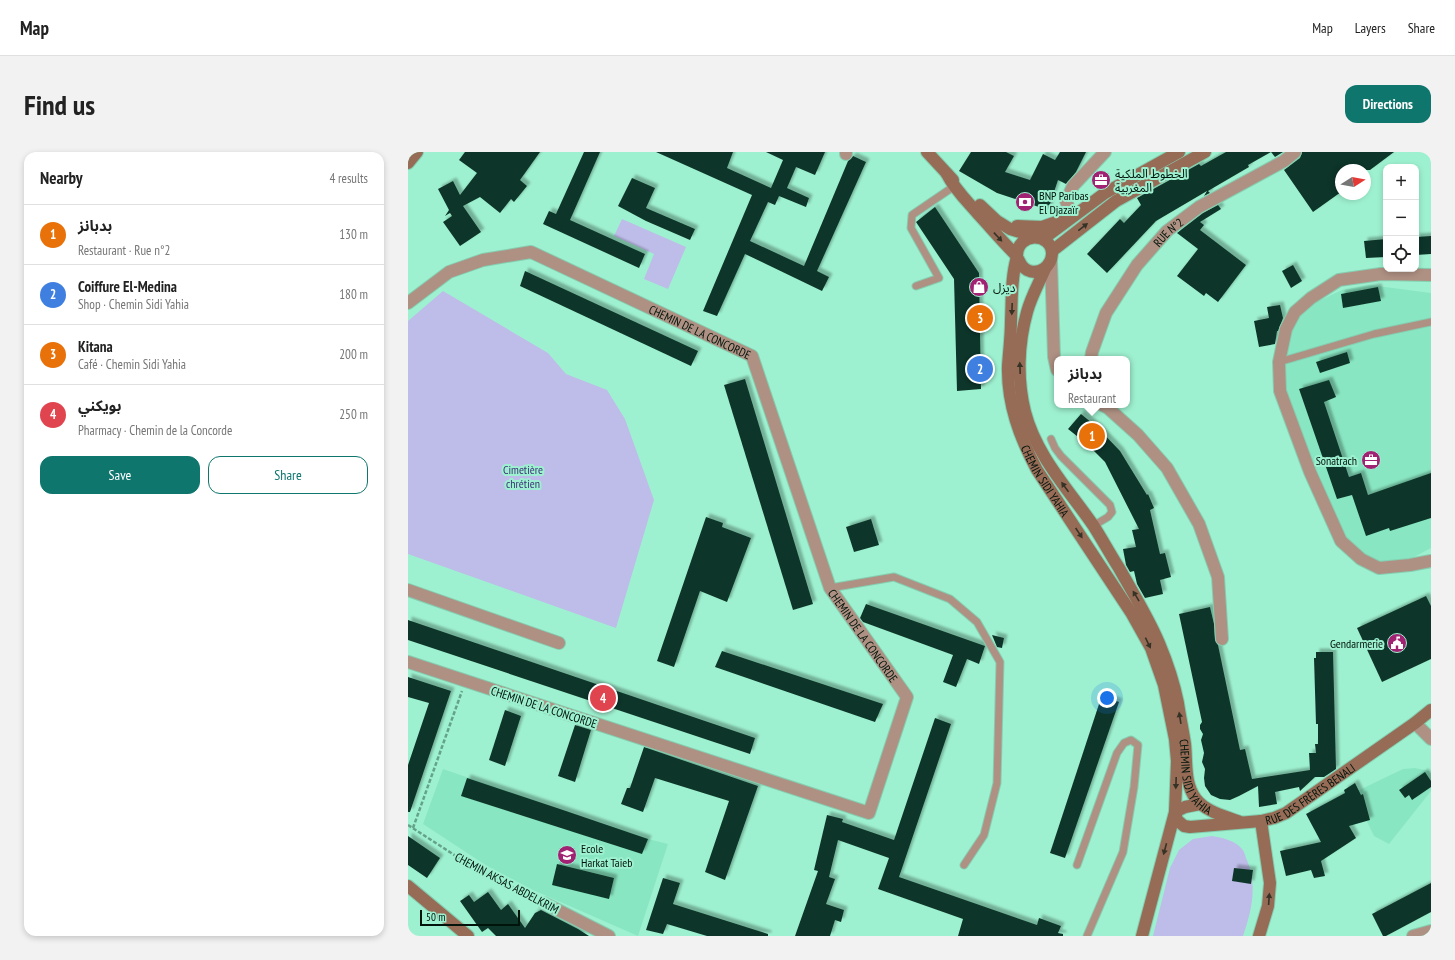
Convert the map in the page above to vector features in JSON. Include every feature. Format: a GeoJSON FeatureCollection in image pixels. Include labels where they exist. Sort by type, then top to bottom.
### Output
{"type":"FeatureCollection","features":[{"type":"Feature","properties":{"kind":"main road"},"geometry":{"type":"LineString","coordinates":[[408,163],[417,152]]}},
{"type":"Feature","properties":{"kind":"main road"},"geometry":{"type":"LineString","coordinates":[[927,152],[947,174],[997,221],[1010,229],[1040,238],[1049,245],[1049,260]]}},
{"type":"Feature","properties":{"kind":"main road"},"geometry":{"type":"LineString","coordinates":[[1017,256],[1022,242],[1031,237],[1040,238],[1104,193],[1180,152]]}},
{"type":"Feature","properties":{"kind":"main road"},"geometry":{"type":"LineString","coordinates":[[947,174],[953,187],[1017,256],[1019,262],[1026,270],[1038,272],[1049,260],[1116,200],[1205,152]]}},
{"type":"Feature","properties":{"kind":"main road"},"geometry":{"type":"LineString","coordinates":[[997,221],[1022,227],[1042,227],[1072,216]]}},
{"type":"Feature","properties":{"kind":"main road","name":"CHEMIN SIDI YAHIA"},"geometry":{"type":"LineString","coordinates":[[1017,256],[1013,276],[1008,367],[1012,407],[1024,446],[1037,470],[1132,614],[1151,648],[1164,685],[1175,740],[1177,762],[1175,812],[1177,820],[1180,823],[1190,827],[1243,823]]}},
{"type":"Feature","properties":{"kind":"main road","name":"CHEMIN SIDI YAHIA"},"geometry":{"type":"LineString","coordinates":[[1049,260],[1027,310],[1021,337],[1020,386],[1025,413],[1033,435],[1047,462],[1093,526],[1142,607],[1160,644],[1178,702],[1190,790],[1200,804],[1214,812],[1243,823]]}},
{"type":"Feature","properties":{"kind":"main road","name":"RUE DES FRÈRES BENALI"},"geometry":{"type":"LineString","coordinates":[[1259,936],[1268,906],[1270,884],[1261,821],[1286,814],[1415,723],[1431,710]]}},
{"type":"Feature","properties":{"kind":"main road"},"geometry":{"type":"LineString","coordinates":[[1142,936],[1175,812],[1184,807],[1200,804]]}},
{"type":"Feature","properties":{"kind":"main road"},"geometry":{"type":"LineString","coordinates":[[1243,823],[1261,821]]}},
{"type":"Feature","properties":{"kind":"main road"},"geometry":{"type":"LineString","coordinates":[[408,886],[468,936]]}},
{"type":"Feature","properties":{"kind":"street"},"geometry":{"type":"LineString","coordinates":[[1072,216],[1066,202],[1073,186],[1105,152]]}},
{"type":"Feature","properties":{"kind":"street","name":"RUE N°2"},"geometry":{"type":"LineString","coordinates":[[1091,356],[1106,313],[1137,265],[1167,231],[1199,207],[1284,161],[1295,152]]}},
{"type":"Feature","properties":{"kind":"street","name":"CHEMIN DE LA CONCORDE"},"geometry":{"type":"LineString","coordinates":[[408,303],[449,272],[483,260],[531,252],[752,356],[830,588],[907,697],[869,813],[408,662]]}},
{"type":"Feature","properties":{"kind":"street"},"geometry":{"type":"LineString","coordinates":[[1049,260],[1054,358]]}},
{"type":"Feature","properties":{"kind":"street"},"geometry":{"type":"LineString","coordinates":[[1431,276],[1381,274],[1339,280],[1311,298],[1295,312],[1286,329],[1279,362],[1280,391],[1310,472],[1341,541],[1361,559],[1379,568],[1410,565],[1431,560]]}},
{"type":"Feature","properties":{"kind":"street"},"geometry":{"type":"LineString","coordinates":[[1108,408],[1138,435],[1167,468],[1200,524],[1218,577],[1222,638]]}},
{"type":"Feature","properties":{"kind":"street"},"geometry":{"type":"LineString","coordinates":[[408,590],[559,643]]}},
{"type":"Feature","properties":{"kind":"street"},"geometry":{"type":"LineString","coordinates":[[1415,723],[1431,739]]}},
{"type":"Feature","properties":{"kind":"street","name":"CHEMIN AKSAS ABDELKRIM"},"geometry":{"type":"LineString","coordinates":[[544,902],[609,936]]}},
{"type":"Feature","properties":{"kind":"street"},"geometry":{"type":"LineString","coordinates":[[1413,936],[1431,931]]}},
{"type":"Feature","properties":{"kind":"lane"},"geometry":{"type":"LineString","coordinates":[[916,286],[939,278],[911,228],[912,215],[953,187]]}},
{"type":"Feature","properties":{"kind":"lane"},"geometry":{"type":"LineString","coordinates":[[1279,362],[1374,334],[1431,322]]}},
{"type":"Feature","properties":{"kind":"lane"},"geometry":{"type":"LineString","coordinates":[[1051,439],[1061,456],[1110,505],[1112,512],[1093,526]]}},
{"type":"Feature","properties":{"kind":"lane"},"geometry":{"type":"LineString","coordinates":[[830,588],[894,577],[950,599],[977,622],[1000,662],[997,783],[984,835],[964,865]]}},
{"type":"Feature","properties":{"kind":"lane"},"geometry":{"type":"LineString","coordinates":[[1077,865],[1117,753],[1124,743],[1131,740],[1138,745],[1134,787],[1123,852],[1087,936]]}},
{"type":"Feature","properties":{"kind":"path"},"geometry":{"type":"LineString","coordinates":[[412,828],[466,681]]}},
{"type":"Feature","properties":{"kind":"path","name":"CHEMIN AKSAS ABDELKRIM"},"geometry":{"type":"LineString","coordinates":[[408,825],[476,869],[544,902]]}},
{"type":"Feature","properties":{"kind":"shaded area","name":"Sonatrach"},"geometry":{"type":"Polygon","coordinates":[[[1370,285],[1431,293],[1431,548],[1414,557],[1396,562],[1375,562],[1351,549],[1328,506],[1285,393],[1283,368],[1292,320],[1310,305],[1342,290],[1370,285]]]}},
{"type":"Feature","properties":{"kind":"shaded area"},"geometry":{"type":"Polygon","coordinates":[[[1415,768],[1429,771],[1431,773],[1431,791],[1389,844],[1374,836],[1353,793],[1403,769],[1415,768]]]}},
{"type":"Feature","properties":{"kind":"shaded area","name":"Ecole Harkat Taieb"},"geometry":{"type":"Polygon","coordinates":[[[443,769],[648,839],[668,844],[638,936],[533,890],[487,866],[423,824],[443,769]]]}},
{"type":"Feature","properties":{"kind":"green space"},"geometry":{"type":"Polygon","coordinates":[[[622,219],[686,247],[668,289],[644,279],[654,254],[614,236],[622,219]]]}},
{"type":"Feature","properties":{"kind":"green space","name":"Cimetière chrétien"},"geometry":{"type":"Polygon","coordinates":[[[443,291],[548,353],[566,374],[607,390],[625,419],[654,500],[616,628],[408,554],[408,321],[443,291]]]}},
{"type":"Feature","properties":{"kind":"green space"},"geometry":{"type":"Polygon","coordinates":[[[1212,836],[1236,843],[1243,850],[1250,868],[1253,887],[1251,907],[1243,936],[1153,936],[1170,868],[1179,850],[1193,839],[1212,836]]]}},
{"type":"Feature","properties":{"kind":"building"},"geometry":{"type":"Polygon","coordinates":[[[465,152],[540,152],[520,180],[527,186],[514,202],[511,199],[500,213],[480,197],[463,206],[481,232],[460,246],[443,222],[452,216],[450,213],[445,216],[449,210],[438,189],[453,181],[460,195],[477,173],[459,160],[465,152]]]}},
{"type":"Feature","properties":{"kind":"building"},"geometry":{"type":"Polygon","coordinates":[[[584,152],[600,152],[570,220],[645,254],[639,268],[543,224],[549,211],[556,214],[584,152]]]}},
{"type":"Feature","properties":{"kind":"building"},"geometry":{"type":"Polygon","coordinates":[[[656,152],[733,152],[727,168],[771,188],[783,160],[766,152],[825,152],[815,175],[796,167],[787,188],[809,198],[806,207],[779,196],[775,205],[768,202],[750,241],[804,266],[848,161],[853,156],[866,162],[817,271],[829,277],[822,291],[745,254],[717,316],[703,311],[752,195],[656,152]]]}},
{"type":"Feature","properties":{"kind":"building"},"geometry":{"type":"Polygon","coordinates":[[[971,152],[1006,152],[1014,156],[1005,172],[1030,180],[1043,154],[1055,160],[1060,152],[1086,152],[1076,172],[1066,184],[1058,180],[1048,210],[997,193],[959,171],[971,152]]]}},
{"type":"Feature","properties":{"kind":"building"},"geometry":{"type":"Polygon","coordinates":[[[1226,152],[1271,152],[1208,191],[1210,193],[1204,196],[1207,191],[1156,221],[1107,273],[1087,254],[1120,219],[1124,223],[1141,205],[1137,198],[1199,164],[1201,166],[1226,152]]]}},
{"type":"Feature","properties":{"kind":"building"},"geometry":{"type":"Polygon","coordinates":[[[1271,152],[1283,152],[1275,157],[1271,152]]]}},
{"type":"Feature","properties":{"kind":"building"},"geometry":{"type":"Polygon","coordinates":[[[1302,152],[1394,152],[1371,169],[1371,164],[1335,164],[1335,196],[1313,212],[1284,170],[1300,158],[1302,152]]]}},
{"type":"Feature","properties":{"kind":"building"},"geometry":{"type":"Polygon","coordinates":[[[632,178],[655,188],[646,208],[695,229],[690,240],[646,221],[618,206],[632,178]]]}},
{"type":"Feature","properties":{"kind":"building"},"geometry":{"type":"Polygon","coordinates":[[[1218,205],[1221,209],[1200,222],[1204,225],[1200,230],[1246,265],[1218,302],[1206,293],[1204,296],[1177,276],[1198,249],[1177,233],[1203,213],[1218,205]]]}},
{"type":"Feature","properties":{"kind":"building"},"geometry":{"type":"Polygon","coordinates":[[[935,207],[979,273],[981,389],[957,391],[954,279],[916,222],[935,207]]]}},
{"type":"Feature","properties":{"kind":"building"},"geometry":{"type":"Polygon","coordinates":[[[1431,236],[1431,254],[1419,255],[1419,237],[1431,236]]]}},
{"type":"Feature","properties":{"kind":"building"},"geometry":{"type":"Polygon","coordinates":[[[1383,239],[1383,257],[1366,258],[1364,241],[1383,239]]]}},
{"type":"Feature","properties":{"kind":"building"},"geometry":{"type":"Polygon","coordinates":[[[1293,265],[1302,281],[1291,288],[1282,271],[1293,265]]]}},
{"type":"Feature","properties":{"kind":"building"},"geometry":{"type":"Polygon","coordinates":[[[525,271],[698,351],[691,366],[520,286],[525,271]]]}},
{"type":"Feature","properties":{"kind":"building"},"geometry":{"type":"Polygon","coordinates":[[[1378,287],[1381,301],[1343,308],[1341,294],[1378,287]]]}},
{"type":"Feature","properties":{"kind":"building"},"geometry":{"type":"Polygon","coordinates":[[[1280,305],[1283,318],[1277,331],[1275,344],[1259,347],[1254,321],[1269,318],[1267,307],[1280,305]]]}},
{"type":"Feature","properties":{"kind":"building"},"geometry":{"type":"Polygon","coordinates":[[[1347,352],[1350,363],[1320,373],[1316,362],[1347,352]]]}},
{"type":"Feature","properties":{"kind":"building"},"geometry":{"type":"Polygon","coordinates":[[[745,379],[813,604],[793,610],[724,385],[745,379]]]}},
{"type":"Feature","properties":{"kind":"building"},"geometry":{"type":"Polygon","coordinates":[[[1329,380],[1336,397],[1324,402],[1349,477],[1361,473],[1368,495],[1431,473],[1431,518],[1390,531],[1389,528],[1366,536],[1352,495],[1337,499],[1299,389],[1329,380]]]}},
{"type":"Feature","properties":{"kind":"building"},"geometry":{"type":"Polygon","coordinates":[[[1081,414],[1098,428],[1120,451],[1147,495],[1148,494],[1154,508],[1150,510],[1160,554],[1165,553],[1171,577],[1160,580],[1163,594],[1145,598],[1137,584],[1134,571],[1130,572],[1126,565],[1123,549],[1136,547],[1132,530],[1139,529],[1105,462],[1087,444],[1068,429],[1081,414]]]}},
{"type":"Feature","properties":{"kind":"building"},"geometry":{"type":"Polygon","coordinates":[[[706,517],[723,523],[722,527],[751,538],[727,602],[700,591],[674,667],[657,661],[706,517]]]}},
{"type":"Feature","properties":{"kind":"building"},"geometry":{"type":"Polygon","coordinates":[[[871,519],[879,545],[854,552],[846,527],[871,519]]]}},
{"type":"Feature","properties":{"kind":"building","name":"Gendarmerie"},"geometry":{"type":"Polygon","coordinates":[[[1426,596],[1431,606],[1431,659],[1382,682],[1357,628],[1426,596]]]}},
{"type":"Feature","properties":{"kind":"building"},"geometry":{"type":"Polygon","coordinates":[[[866,604],[985,646],[979,664],[967,659],[956,687],[943,682],[953,655],[863,622],[860,618],[866,604]]]}},
{"type":"Feature","properties":{"kind":"building"},"geometry":{"type":"Polygon","coordinates":[[[1210,607],[1214,624],[1215,640],[1218,645],[1240,750],[1245,749],[1252,779],[1310,770],[1309,753],[1316,753],[1315,744],[1318,744],[1314,658],[1316,658],[1316,652],[1333,652],[1336,769],[1324,777],[1315,777],[1300,791],[1299,787],[1275,792],[1277,804],[1259,807],[1258,786],[1230,800],[1220,799],[1211,795],[1205,786],[1205,769],[1202,762],[1204,753],[1201,740],[1203,734],[1200,729],[1202,722],[1179,614],[1210,607]]]}},
{"type":"Feature","properties":{"kind":"building"},"geometry":{"type":"Polygon","coordinates":[[[408,620],[755,738],[750,754],[408,640],[408,620]]]}},
{"type":"Feature","properties":{"kind":"building"},"geometry":{"type":"Polygon","coordinates":[[[992,635],[1004,638],[1002,648],[997,647],[992,635]]]}},
{"type":"Feature","properties":{"kind":"building"},"geometry":{"type":"Polygon","coordinates":[[[722,651],[883,704],[875,722],[715,667],[722,651]]]}},
{"type":"Feature","properties":{"kind":"building"},"geometry":{"type":"Polygon","coordinates":[[[408,677],[451,691],[410,812],[408,812],[408,765],[429,703],[408,697],[408,677]]]}},
{"type":"Feature","properties":{"kind":"building"},"geometry":{"type":"Polygon","coordinates":[[[1102,695],[1119,702],[1065,858],[1050,853],[1102,695]]]}},
{"type":"Feature","properties":{"kind":"building"},"geometry":{"type":"Polygon","coordinates":[[[505,710],[521,716],[505,766],[489,760],[505,710]]]}},
{"type":"Feature","properties":{"kind":"building"},"geometry":{"type":"Polygon","coordinates":[[[935,718],[951,724],[899,877],[1037,925],[1039,918],[1061,926],[1058,933],[1063,934],[1063,936],[958,936],[963,919],[878,889],[889,858],[838,840],[829,877],[835,879],[826,904],[844,910],[841,922],[835,920],[830,936],[795,936],[818,871],[814,870],[827,815],[843,819],[842,822],[894,840],[935,718]]]}},
{"type":"Feature","properties":{"kind":"building"},"geometry":{"type":"Polygon","coordinates":[[[575,725],[591,730],[575,782],[558,776],[575,725]]]}},
{"type":"Feature","properties":{"kind":"building"},"geometry":{"type":"Polygon","coordinates":[[[644,747],[758,786],[725,880],[705,872],[729,801],[655,778],[643,812],[621,804],[627,788],[630,788],[644,747]]]}},
{"type":"Feature","properties":{"kind":"building"},"geometry":{"type":"Polygon","coordinates":[[[1425,772],[1431,781],[1431,787],[1412,800],[1409,795],[1405,798],[1399,790],[1425,772]]]}},
{"type":"Feature","properties":{"kind":"building"},"geometry":{"type":"Polygon","coordinates":[[[467,778],[648,839],[642,854],[461,796],[467,778]]]}},
{"type":"Feature","properties":{"kind":"building"},"geometry":{"type":"Polygon","coordinates":[[[1355,783],[1361,795],[1363,794],[1370,820],[1349,826],[1356,838],[1321,861],[1325,876],[1314,878],[1311,870],[1286,876],[1280,851],[1321,842],[1306,814],[1345,793],[1344,790],[1355,783]]]}},
{"type":"Feature","properties":{"kind":"building"},"geometry":{"type":"Polygon","coordinates":[[[408,836],[440,858],[427,878],[408,865],[408,836]]]}},
{"type":"Feature","properties":{"kind":"building"},"geometry":{"type":"Polygon","coordinates":[[[557,864],[614,878],[609,899],[552,885],[557,864]]]}},
{"type":"Feature","properties":{"kind":"building"},"geometry":{"type":"Polygon","coordinates":[[[1234,868],[1253,870],[1251,884],[1232,881],[1234,868]]]}},
{"type":"Feature","properties":{"kind":"building"},"geometry":{"type":"Polygon","coordinates":[[[663,878],[680,883],[673,904],[768,934],[768,936],[707,936],[667,924],[663,934],[646,930],[663,878]]]}},
{"type":"Feature","properties":{"kind":"building"},"geometry":{"type":"Polygon","coordinates":[[[1431,883],[1431,912],[1386,936],[1383,936],[1372,914],[1431,883]]]}},
{"type":"Feature","properties":{"kind":"building"},"geometry":{"type":"Polygon","coordinates":[[[488,892],[501,910],[508,904],[525,928],[535,913],[541,910],[589,936],[496,936],[488,928],[482,932],[460,901],[469,895],[474,902],[488,892]]]}},
{"type":"Feature","properties":{"kind":"place","name":"الخطوط الملكية المغربية"},"geometry":{"type":"Point","coordinates":[1101,180]}},
{"type":"Feature","properties":{"kind":"place","name":"BNP Paribas El Djazaïr"},"geometry":{"type":"Point","coordinates":[1025,202]}},
{"type":"Feature","properties":{"kind":"place","name":"ديزل"},"geometry":{"type":"Point","coordinates":[979,287]}},
{"type":"Feature","properties":{"kind":"place","name":"Kitana"},"geometry":{"type":"Point","coordinates":[980,318]}},
{"type":"Feature","properties":{"kind":"place","name":"Coiffure El-Medina"},"geometry":{"type":"Point","coordinates":[980,369]}},
{"type":"Feature","properties":{"kind":"place","name":"بدبانز"},"geometry":{"type":"Point","coordinates":[1092,436]}},
{"type":"Feature","properties":{"kind":"place","name":"Sonatrach"},"geometry":{"type":"Point","coordinates":[1371,460]}},
{"type":"Feature","properties":{"kind":"place","name":"Gendarmerie"},"geometry":{"type":"Point","coordinates":[1397,643]}},
{"type":"Feature","properties":{"kind":"place","name":"بويكني"},"geometry":{"type":"Point","coordinates":[603,698]}},
{"type":"Feature","properties":{"kind":"place","name":"Ecole Harkat Taieb"},"geometry":{"type":"Point","coordinates":[567,855]}}]}
